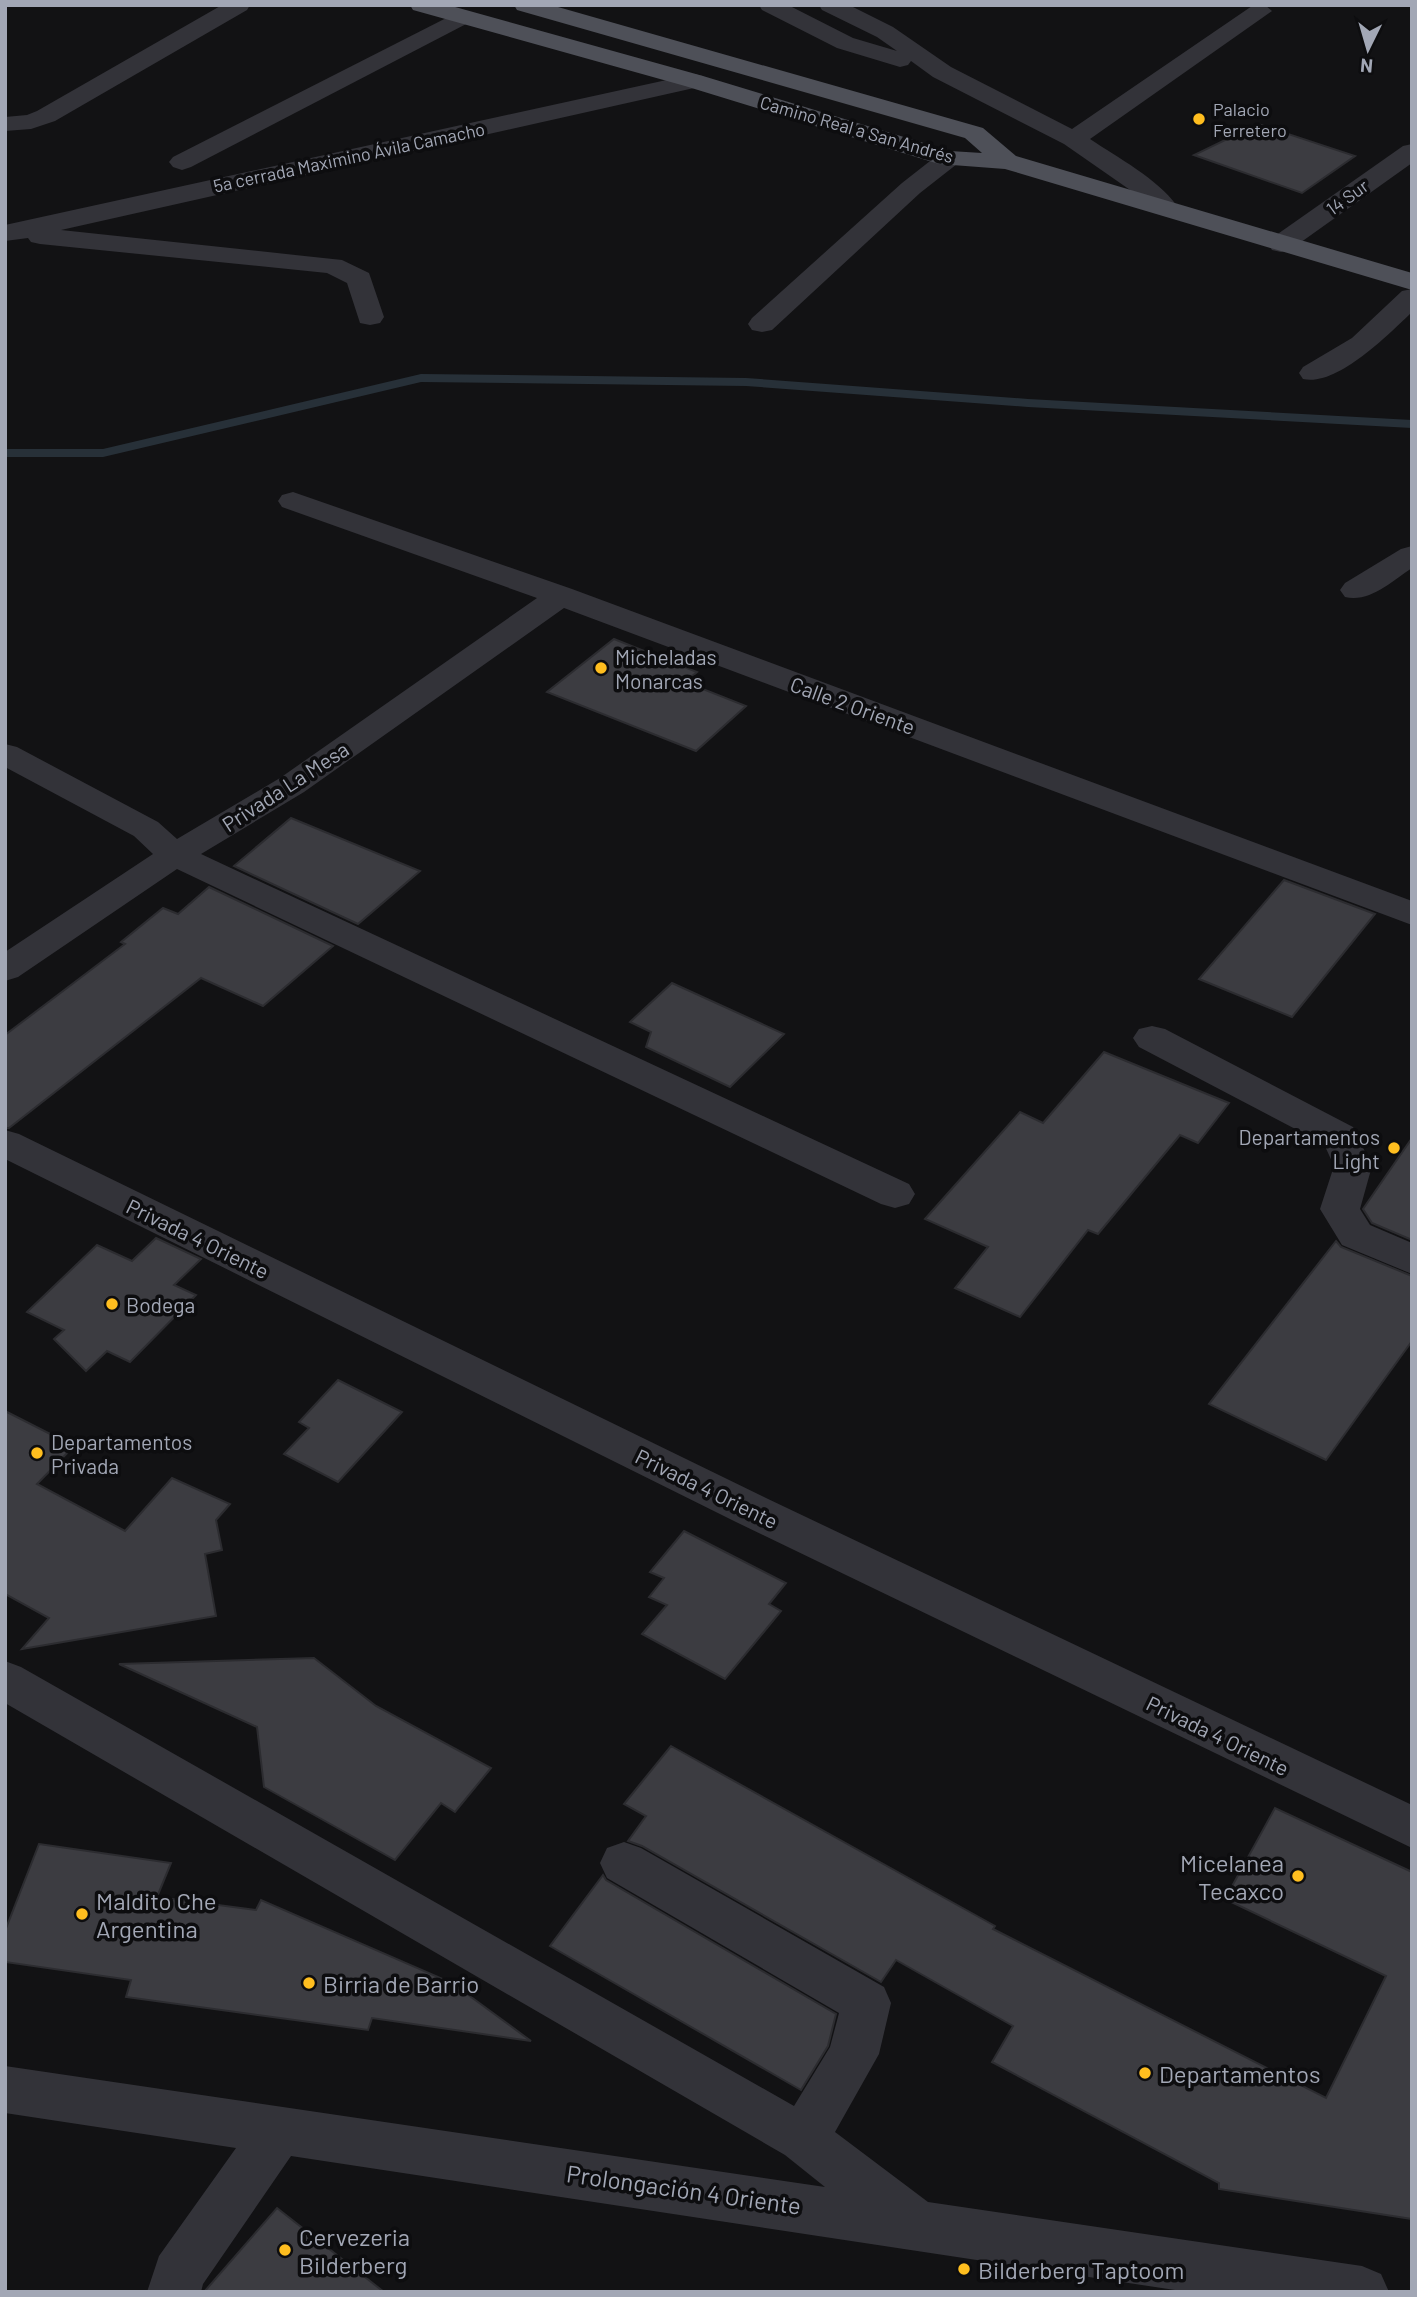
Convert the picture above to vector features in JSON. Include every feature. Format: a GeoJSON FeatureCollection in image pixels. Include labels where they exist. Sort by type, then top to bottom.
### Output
{"type":"FeatureCollection","features":[{"type":"Feature","properties":{"kind":"main road","name":"Camino Real a San Andrés"},"geometry":{"type":"LineString","coordinates":[[421,5],[694,81],[948,159],[1007,162]]}},
{"type":"Feature","properties":{"kind":"main road","name":"Camino Real a San Andrés"},"geometry":{"type":"LineString","coordinates":[[525,5],[974,133],[1007,162]]}},
{"type":"Feature","properties":{"kind":"main road"},"geometry":{"type":"LineString","coordinates":[[1007,162],[1164,206],[1412,282]]}},
{"type":"Feature","properties":{"kind":"street"},"geometry":{"type":"LineString","coordinates":[[5,124],[31,122],[46,116],[239,5]]}},
{"type":"Feature","properties":{"kind":"street"},"geometry":{"type":"LineString","coordinates":[[770,5],[845,43],[943,72]]}},
{"type":"Feature","properties":{"kind":"street"},"geometry":{"type":"LineString","coordinates":[[830,5],[885,32],[943,72],[1073,139],[1142,187],[1164,206]]}},
{"type":"Feature","properties":{"kind":"street"},"geometry":{"type":"LineString","coordinates":[[1073,139],[1260,12]]}},
{"type":"Feature","properties":{"kind":"street"},"geometry":{"type":"LineString","coordinates":[[182,162],[462,17]]}},
{"type":"Feature","properties":{"kind":"street","name":"5a cerrada Maximino Ávila Camacho"},"geometry":{"type":"LineString","coordinates":[[9,233],[694,81]]}},
{"type":"Feature","properties":{"kind":"street","name":"14 Sur"},"geometry":{"type":"LineString","coordinates":[[1281,244],[1412,151]]}},
{"type":"Feature","properties":{"kind":"street"},"geometry":{"type":"LineString","coordinates":[[762,324],[911,188],[948,159]]}},
{"type":"Feature","properties":{"kind":"street"},"geometry":{"type":"LineString","coordinates":[[9,233],[333,266],[359,279],[370,317]]}},
{"type":"Feature","properties":{"kind":"street"},"geometry":{"type":"LineString","coordinates":[[1313,373],[1362,344],[1412,297]]}},
{"type":"Feature","properties":{"kind":"street","name":"Calle 2 Oriente"},"geometry":{"type":"LineString","coordinates":[[293,500],[561,596],[1412,914]]}},
{"type":"Feature","properties":{"kind":"street"},"geometry":{"type":"LineString","coordinates":[[1356,590],[1412,555]]}},
{"type":"Feature","properties":{"kind":"street","name":"Privada La Mesa"},"geometry":{"type":"LineString","coordinates":[[5,969],[175,855],[292,785],[561,596]]}},
{"type":"Feature","properties":{"kind":"street"},"geometry":{"type":"LineString","coordinates":[[5,754],[146,829],[175,855],[895,1194]]}},
{"type":"Feature","properties":{"kind":"street"},"geometry":{"type":"LineString","coordinates":[[1152,1038],[1339,1136],[1353,1166],[1340,1209],[1356,1235],[1412,1261]]}},
{"type":"Feature","properties":{"kind":"street","name":"Privada 4 Oriente"},"geometry":{"type":"LineString","coordinates":[[5,1143],[751,1510],[1412,1828]]}},
{"type":"Feature","properties":{"kind":"street"},"geometry":{"type":"LineString","coordinates":[[5,1680],[803,2138],[915,2223]]}},
{"type":"Feature","properties":{"kind":"street"},"geometry":{"type":"LineString","coordinates":[[624,1863],[866,2003],[854,2054],[803,2138]]}},
{"type":"Feature","properties":{"kind":"street","name":"Prolongación 4 Oriente"},"geometry":{"type":"LineString","coordinates":[[5,2088],[1362,2292]]}},
{"type":"Feature","properties":{"kind":"street"},"geometry":{"type":"LineString","coordinates":[[174,2292],[178,2274],[280,2129]]}},
{"type":"Feature","properties":{"kind":"building"},"geometry":{"type":"Polygon","coordinates":[[[1258,124],[1355,156],[1302,193],[1194,155],[1258,124]]]}},
{"type":"Feature","properties":{"kind":"building"},"geometry":{"type":"Polygon","coordinates":[[[614,639],[697,672],[685,682],[746,706],[696,751],[547,692],[614,639]]]}},
{"type":"Feature","properties":{"kind":"building"},"geometry":{"type":"Polygon","coordinates":[[[291,818],[420,871],[358,924],[234,866],[291,818]]]}},
{"type":"Feature","properties":{"kind":"building"},"geometry":{"type":"Polygon","coordinates":[[[1284,880],[1375,914],[1292,1017],[1199,979],[1284,880]]]}},
{"type":"Feature","properties":{"kind":"building"},"geometry":{"type":"Polygon","coordinates":[[[209,887],[333,946],[263,1006],[201,978],[9,1128],[5,1128],[5,1035],[125,944],[121,942],[163,908],[178,914],[209,887]]]}},
{"type":"Feature","properties":{"kind":"building"},"geometry":{"type":"Polygon","coordinates":[[[672,983],[784,1034],[730,1087],[646,1047],[651,1032],[630,1022],[672,983]]]}},
{"type":"Feature","properties":{"kind":"building"},"geometry":{"type":"Polygon","coordinates":[[[1104,1052],[1229,1103],[1198,1143],[1180,1135],[1098,1234],[1088,1230],[1020,1317],[955,1288],[988,1247],[925,1219],[1020,1112],[1043,1123],[1104,1052]]]}},
{"type":"Feature","properties":{"kind":"building"},"geometry":{"type":"Polygon","coordinates":[[[1412,1138],[1412,1240],[1372,1223],[1363,1209],[1412,1138]]]}},
{"type":"Feature","properties":{"kind":"building","name":"Bodega"},"geometry":{"type":"Polygon","coordinates":[[[156,1238],[201,1259],[174,1285],[196,1295],[130,1362],[107,1351],[86,1371],[54,1339],[64,1330],[27,1312],[97,1245],[132,1261],[156,1238]]]}},
{"type":"Feature","properties":{"kind":"building"},"geometry":{"type":"Polygon","coordinates":[[[1336,1241],[1341,1247],[1412,1276],[1412,1341],[1326,1460],[1209,1404],[1336,1241]]]}},
{"type":"Feature","properties":{"kind":"building"},"geometry":{"type":"Polygon","coordinates":[[[338,1380],[402,1412],[338,1482],[284,1454],[309,1428],[299,1422],[338,1380]]]}},
{"type":"Feature","properties":{"kind":"building"},"geometry":{"type":"Polygon","coordinates":[[[5,1411],[74,1446],[37,1484],[125,1531],[172,1478],[230,1504],[216,1520],[222,1550],[205,1554],[216,1616],[22,1649],[49,1618],[5,1594],[5,1411]]]}},
{"type":"Feature","properties":{"kind":"building"},"geometry":{"type":"Polygon","coordinates":[[[684,1531],[786,1583],[769,1604],[781,1611],[725,1679],[642,1634],[667,1605],[649,1597],[664,1578],[650,1572],[684,1531]]]}},
{"type":"Feature","properties":{"kind":"building"},"geometry":{"type":"Polygon","coordinates":[[[314,1658],[376,1706],[491,1768],[455,1812],[441,1803],[395,1860],[264,1787],[257,1727],[119,1664],[314,1658]]]}},
{"type":"Feature","properties":{"kind":"building"},"geometry":{"type":"Polygon","coordinates":[[[671,1746],[995,1926],[993,1929],[1326,2098],[1386,1976],[1225,1899],[1275,1808],[1412,1872],[1412,2219],[1219,2189],[1219,2183],[992,2062],[1013,2026],[896,1960],[881,1982],[642,1846],[628,1841],[646,1816],[624,1804],[671,1746]]]}},
{"type":"Feature","properties":{"kind":"building"},"geometry":{"type":"Polygon","coordinates":[[[39,1844],[171,1863],[157,1897],[256,1910],[261,1900],[452,1983],[531,2041],[372,2018],[368,2030],[126,1997],[131,1980],[5,1962],[5,1931],[39,1844]]]}},
{"type":"Feature","properties":{"kind":"building"},"geometry":{"type":"Polygon","coordinates":[[[603,1875],[606,1880],[836,2014],[828,2046],[801,2090],[550,1946],[603,1875]]]}},
{"type":"Feature","properties":{"kind":"building","name":"Cervezeria Bilderberg"},"geometry":{"type":"Polygon","coordinates":[[[277,2208],[384,2292],[204,2292],[277,2208]]]}},
{"type":"Feature","properties":{"kind":"waterway"},"geometry":{"type":"LineString","coordinates":[[5,453],[103,453],[421,378],[746,382],[1028,403],[1412,424]]}},
{"type":"Feature","properties":{"kind":"place","name":"Palacio Ferretero"},"geometry":{"type":"Point","coordinates":[1199,119]}},
{"type":"Feature","properties":{"kind":"place","name":"Micheladas Monarcas"},"geometry":{"type":"Point","coordinates":[601,668]}},
{"type":"Feature","properties":{"kind":"place","name":"Departamentos Light"},"geometry":{"type":"Point","coordinates":[1394,1148]}},
{"type":"Feature","properties":{"kind":"place","name":"Bodega"},"geometry":{"type":"Point","coordinates":[112,1304]}},
{"type":"Feature","properties":{"kind":"place","name":"Departamentos Privada"},"geometry":{"type":"Point","coordinates":[37,1453]}},
{"type":"Feature","properties":{"kind":"place","name":"Micelanea Tecaxco"},"geometry":{"type":"Point","coordinates":[1298,1876]}},
{"type":"Feature","properties":{"kind":"place","name":"Maldito Che Argentina"},"geometry":{"type":"Point","coordinates":[82,1914]}},
{"type":"Feature","properties":{"kind":"place","name":"Birria de Barrio"},"geometry":{"type":"Point","coordinates":[309,1983]}},
{"type":"Feature","properties":{"kind":"place","name":"Departamentos"},"geometry":{"type":"Point","coordinates":[1145,2073]}},
{"type":"Feature","properties":{"kind":"place","name":"Cervezeria Bilderberg"},"geometry":{"type":"Point","coordinates":[285,2250]}},
{"type":"Feature","properties":{"kind":"place","name":"Bilderberg Taptoom"},"geometry":{"type":"Point","coordinates":[964,2269]}}]}
